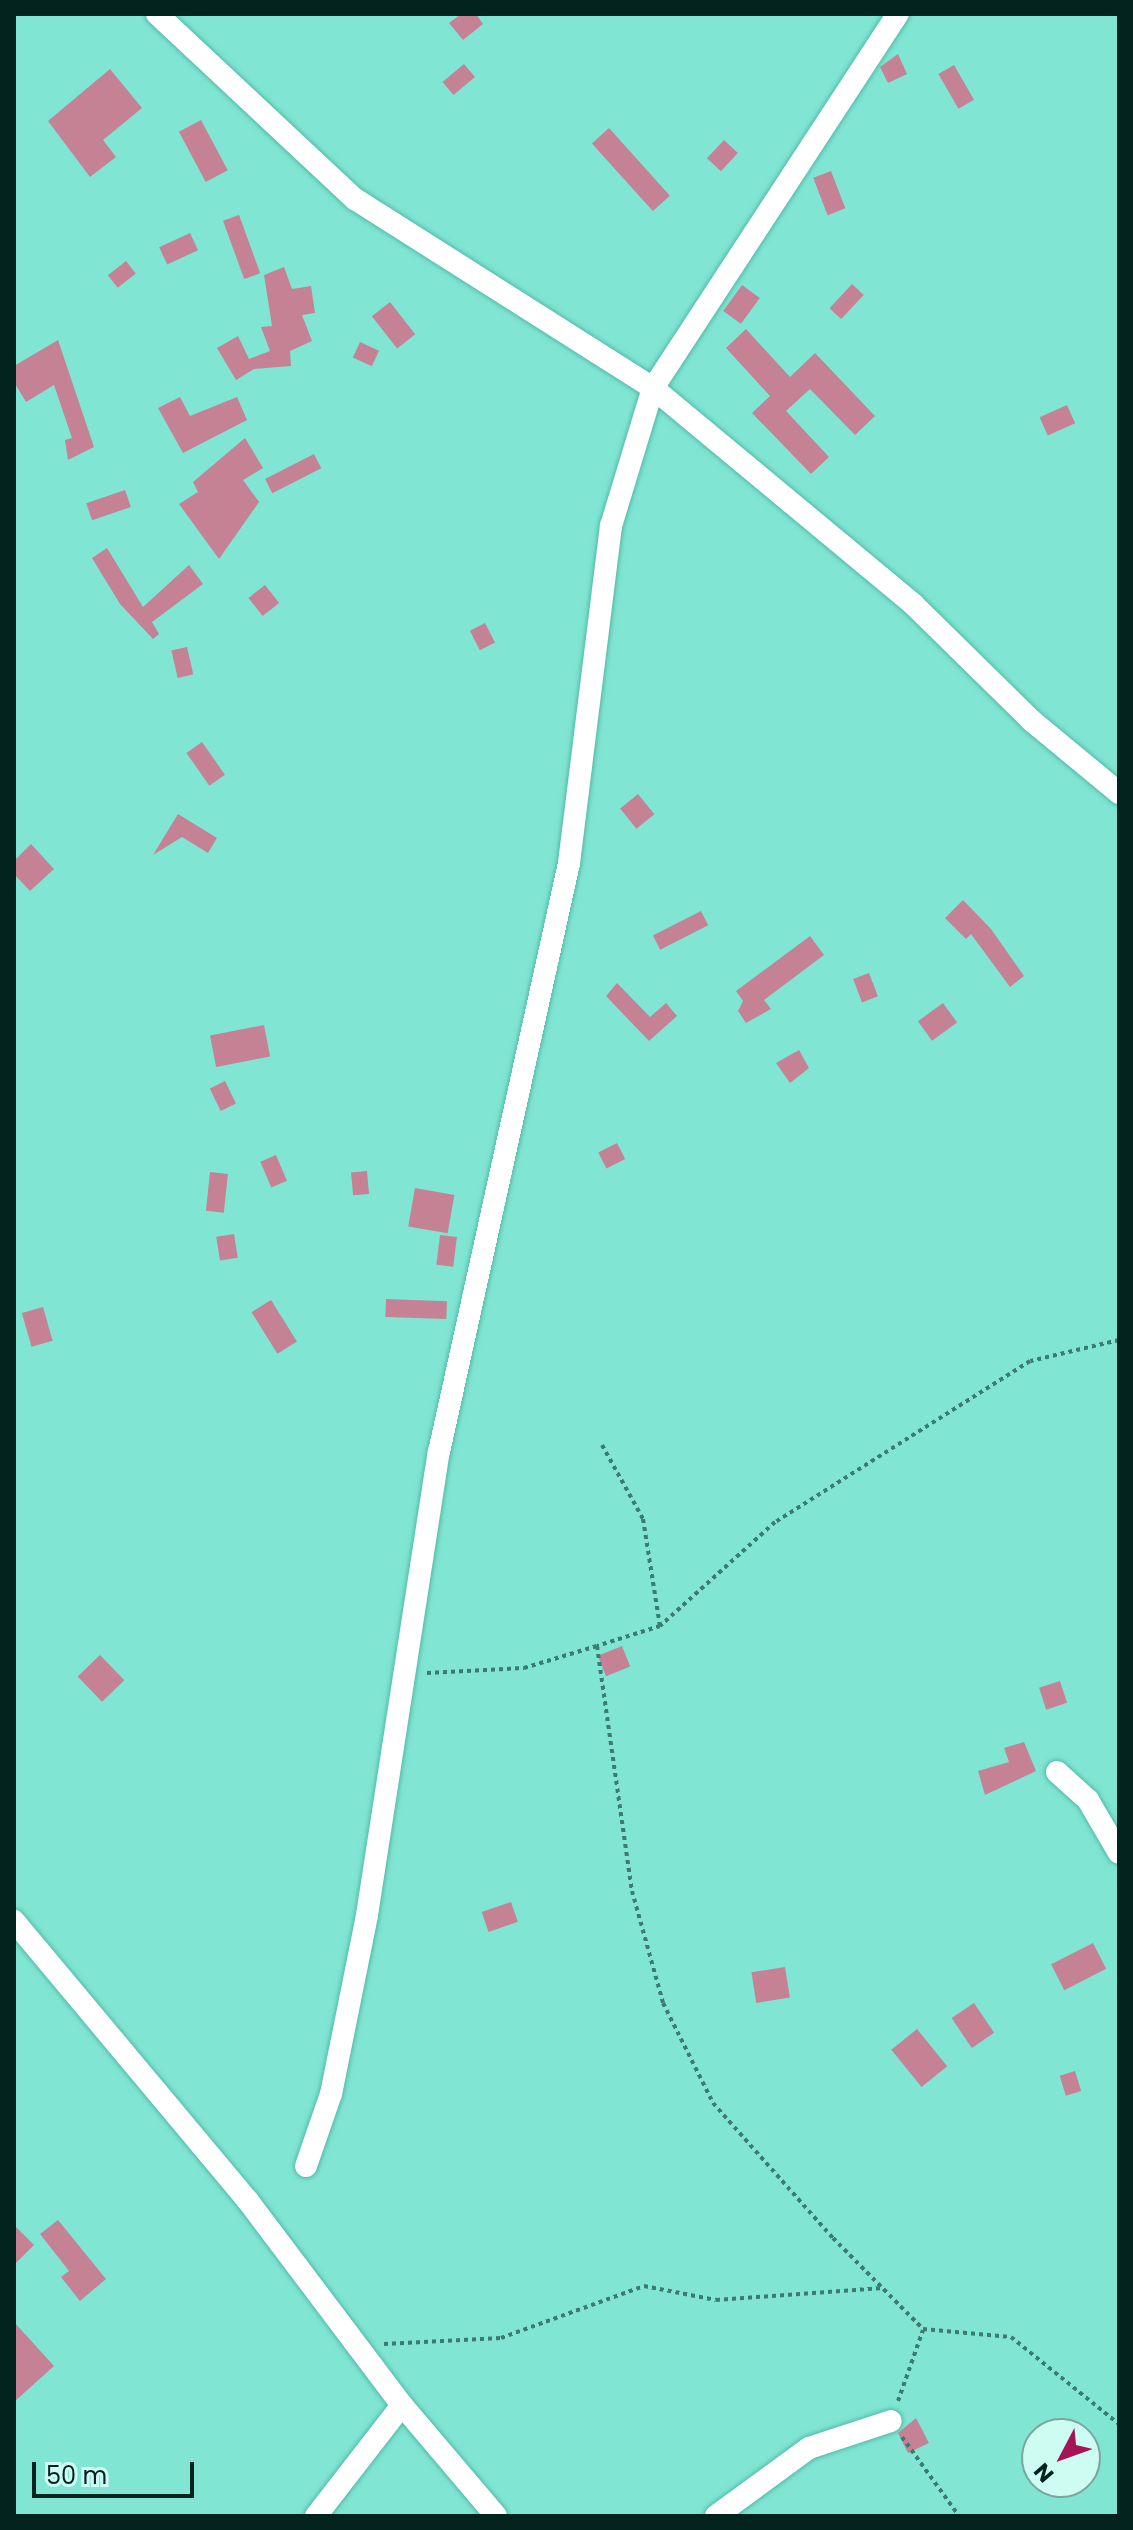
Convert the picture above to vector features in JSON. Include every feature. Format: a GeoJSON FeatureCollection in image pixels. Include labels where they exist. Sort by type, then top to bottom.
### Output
{"type":"FeatureCollection","features":[{"type":"Feature","properties":{"kind":"street"},"geometry":{"type":"LineString","coordinates":[[157,14],[355,199],[653,388],[913,604],[1032,721],[1119,793]]}},
{"type":"Feature","properties":{"kind":"street"},"geometry":{"type":"LineString","coordinates":[[306,2166],[331,2094],[355,1975],[439,1452],[569,863],[611,526],[653,388],[898,14]]}},
{"type":"Feature","properties":{"kind":"street"},"geometry":{"type":"LineString","coordinates":[[1057,1772],[1088,1800],[1119,1853]]}},
{"type":"Feature","properties":{"kind":"street"},"geometry":{"type":"LineString","coordinates":[[14,1921],[248,2201],[402,2405],[496,2516]]}},
{"type":"Feature","properties":{"kind":"street"},"geometry":{"type":"LineString","coordinates":[[316,2516],[402,2405]]}},
{"type":"Feature","properties":{"kind":"street"},"geometry":{"type":"LineString","coordinates":[[716,2516],[809,2448],[891,2421]]}},
{"type":"Feature","properties":{"kind":"path"},"geometry":{"type":"LineString","coordinates":[[405,1674],[524,1668],[660,1626],[775,1522],[858,1468],[1030,1361],[1119,1340]]}},
{"type":"Feature","properties":{"kind":"path"},"geometry":{"type":"LineString","coordinates":[[602,1445],[643,1519],[660,1626]]}},
{"type":"Feature","properties":{"kind":"path"},"geometry":{"type":"LineString","coordinates":[[597,1646],[632,1891],[663,2003],[713,2103],[923,2329],[1011,2337],[1119,2424]]}},
{"type":"Feature","properties":{"kind":"path"},"geometry":{"type":"LineString","coordinates":[[358,2345],[501,2338],[644,2286],[716,2300],[883,2288]]}},
{"type":"Feature","properties":{"kind":"path"},"geometry":{"type":"LineString","coordinates":[[923,2329],[891,2421],[959,2516]]}},
{"type":"Feature","properties":{"kind":"building"},"geometry":{"type":"Polygon","coordinates":[[[461,14],[476,14],[483,24],[463,40],[449,23],[461,14]]]}},
{"type":"Feature","properties":{"kind":"building"},"geometry":{"type":"Polygon","coordinates":[[[898,54],[907,74],[888,83],[880,67],[898,54]]]}},
{"type":"Feature","properties":{"kind":"building"},"geometry":{"type":"Polygon","coordinates":[[[464,64],[475,77],[453,95],[443,82],[464,64]]]}},
{"type":"Feature","properties":{"kind":"building"},"geometry":{"type":"Polygon","coordinates":[[[954,65],[974,100],[958,109],[938,74],[954,65]]]}},
{"type":"Feature","properties":{"kind":"building"},"geometry":{"type":"Polygon","coordinates":[[[110,69],[142,108],[103,140],[116,157],[90,177],[48,121],[110,69]]]}},
{"type":"Feature","properties":{"kind":"building"},"geometry":{"type":"Polygon","coordinates":[[[201,120],[228,170],[206,182],[179,132],[201,120]]]}},
{"type":"Feature","properties":{"kind":"building"},"geometry":{"type":"Polygon","coordinates":[[[609,128],[670,196],[653,211],[592,143],[609,128]]]}},
{"type":"Feature","properties":{"kind":"building"},"geometry":{"type":"Polygon","coordinates":[[[724,140],[738,153],[721,171],[707,158],[724,140]]]}},
{"type":"Feature","properties":{"kind":"building"},"geometry":{"type":"Polygon","coordinates":[[[831,171],[845,208],[828,215],[813,178],[831,171]]]}},
{"type":"Feature","properties":{"kind":"building"},"geometry":{"type":"Polygon","coordinates":[[[239,215],[260,273],[244,279],[223,221],[239,215]]]}},
{"type":"Feature","properties":{"kind":"building"},"geometry":{"type":"Polygon","coordinates":[[[190,233],[198,250],[167,265],[159,247],[190,233]]]}},
{"type":"Feature","properties":{"kind":"building"},"geometry":{"type":"Polygon","coordinates":[[[126,261],[136,274],[118,288],[108,275],[126,261]]]}},
{"type":"Feature","properties":{"kind":"building"},"geometry":{"type":"Polygon","coordinates":[[[284,267],[292,289],[311,286],[315,313],[302,315],[312,341],[290,351],[291,366],[254,369],[236,380],[217,348],[238,336],[249,359],[270,351],[261,327],[272,326],[264,275],[284,267]]]}},
{"type":"Feature","properties":{"kind":"building"},"geometry":{"type":"Polygon","coordinates":[[[852,284],[864,295],[841,319],[829,308],[852,284]]]}},
{"type":"Feature","properties":{"kind":"building"},"geometry":{"type":"Polygon","coordinates":[[[742,285],[760,298],[741,324],[723,311],[742,285]]]}},
{"type":"Feature","properties":{"kind":"building"},"geometry":{"type":"Polygon","coordinates":[[[390,302],[415,334],[397,348],[372,316],[390,302]]]}},
{"type":"Feature","properties":{"kind":"building"},"geometry":{"type":"Polygon","coordinates":[[[746,329],[790,377],[815,353],[875,416],[855,435],[810,389],[786,411],[829,457],[811,474],[752,413],[770,396],[726,348],[746,329]]]}},
{"type":"Feature","properties":{"kind":"building"},"geometry":{"type":"Polygon","coordinates":[[[58,340],[94,447],[68,460],[65,440],[72,438],[54,385],[26,402],[14,382],[14,366],[58,340]]]}},
{"type":"Feature","properties":{"kind":"building"},"geometry":{"type":"Polygon","coordinates":[[[360,342],[379,351],[372,366],[353,357],[360,342]]]}},
{"type":"Feature","properties":{"kind":"building"},"geometry":{"type":"Polygon","coordinates":[[[180,397],[190,416],[237,397],[247,420],[183,453],[158,408],[180,397]]]}},
{"type":"Feature","properties":{"kind":"building"},"geometry":{"type":"Polygon","coordinates":[[[1067,405],[1075,423],[1048,435],[1040,417],[1067,405]]]}},
{"type":"Feature","properties":{"kind":"building"},"geometry":{"type":"Polygon","coordinates":[[[245,438],[263,468],[243,480],[259,502],[219,559],[179,504],[198,492],[193,482],[245,438]]]}},
{"type":"Feature","properties":{"kind":"building"},"geometry":{"type":"Polygon","coordinates":[[[314,454],[321,468],[272,493],[265,479],[314,454]]]}},
{"type":"Feature","properties":{"kind":"building"},"geometry":{"type":"Polygon","coordinates":[[[125,490],[131,507],[92,520],[86,503],[125,490]]]}},
{"type":"Feature","properties":{"kind":"building"},"geometry":{"type":"Polygon","coordinates":[[[107,548],[143,607],[189,565],[203,584],[152,622],[159,634],[153,639],[120,604],[92,558],[107,548]]]}},
{"type":"Feature","properties":{"kind":"building"},"geometry":{"type":"Polygon","coordinates":[[[265,585],[279,603],[263,616],[248,598],[265,585]]]}},
{"type":"Feature","properties":{"kind":"building"},"geometry":{"type":"Polygon","coordinates":[[[485,623],[495,643],[480,650],[470,631],[485,623]]]}},
{"type":"Feature","properties":{"kind":"building"},"geometry":{"type":"Polygon","coordinates":[[[187,647],[193,674],[178,678],[171,651],[187,647]]]}},
{"type":"Feature","properties":{"kind":"building"},"geometry":{"type":"Polygon","coordinates":[[[202,742],[225,775],[209,786],[186,753],[202,742]]]}},
{"type":"Feature","properties":{"kind":"building"},"geometry":{"type":"Polygon","coordinates":[[[638,794],[654,814],[636,829],[620,808],[638,794]]]}},
{"type":"Feature","properties":{"kind":"building"},"geometry":{"type":"Polygon","coordinates":[[[178,814],[217,838],[208,853],[182,837],[153,855],[178,814]]]}},
{"type":"Feature","properties":{"kind":"building"},"geometry":{"type":"Polygon","coordinates":[[[31,844],[54,869],[30,891],[14,874],[14,861],[31,844]]]}},
{"type":"Feature","properties":{"kind":"building"},"geometry":{"type":"Polygon","coordinates":[[[963,900],[991,929],[1024,976],[1010,987],[971,934],[966,939],[945,918],[963,900]]]}},
{"type":"Feature","properties":{"kind":"building"},"geometry":{"type":"Polygon","coordinates":[[[701,911],[708,925],[660,950],[653,936],[701,911]]]}},
{"type":"Feature","properties":{"kind":"building"},"geometry":{"type":"Polygon","coordinates":[[[810,936],[824,955],[764,1000],[771,1009],[746,1023],[738,1011],[743,1001],[736,991],[810,936]]]}},
{"type":"Feature","properties":{"kind":"building"},"geometry":{"type":"Polygon","coordinates":[[[869,973],[878,996],[862,1002],[853,979],[869,973]]]}},
{"type":"Feature","properties":{"kind":"building"},"geometry":{"type":"Polygon","coordinates":[[[617,983],[650,1017],[666,1003],[677,1016],[649,1041],[606,996],[617,983]]]}},
{"type":"Feature","properties":{"kind":"building"},"geometry":{"type":"Polygon","coordinates":[[[943,1003],[957,1022],[932,1041],[918,1021],[943,1003]]]}},
{"type":"Feature","properties":{"kind":"building"},"geometry":{"type":"Polygon","coordinates":[[[264,1025],[270,1056],[216,1067],[210,1035],[264,1025]]]}},
{"type":"Feature","properties":{"kind":"building"},"geometry":{"type":"Polygon","coordinates":[[[799,1050],[809,1068],[790,1083],[776,1063],[799,1050]]]}},
{"type":"Feature","properties":{"kind":"building"},"geometry":{"type":"Polygon","coordinates":[[[225,1081],[236,1103],[221,1111],[210,1088],[225,1081]]]}},
{"type":"Feature","properties":{"kind":"building"},"geometry":{"type":"Polygon","coordinates":[[[617,1143],[625,1159],[606,1169],[598,1153],[617,1143]]]}},
{"type":"Feature","properties":{"kind":"building"},"geometry":{"type":"Polygon","coordinates":[[[276,1155],[287,1181],[271,1187],[260,1162],[276,1155]]]}},
{"type":"Feature","properties":{"kind":"building"},"geometry":{"type":"Polygon","coordinates":[[[367,1171],[369,1194],[353,1195],[351,1172],[367,1171]]]}},
{"type":"Feature","properties":{"kind":"building"},"geometry":{"type":"Polygon","coordinates":[[[210,1172],[228,1174],[224,1213],[206,1211],[210,1172]]]}},
{"type":"Feature","properties":{"kind":"building"},"geometry":{"type":"Polygon","coordinates":[[[415,1188],[454,1195],[448,1233],[408,1226],[415,1188]]]}},
{"type":"Feature","properties":{"kind":"building"},"geometry":{"type":"Polygon","coordinates":[[[234,1234],[238,1258],[220,1261],[216,1237],[234,1234]]]}},
{"type":"Feature","properties":{"kind":"building"},"geometry":{"type":"Polygon","coordinates":[[[440,1235],[457,1237],[453,1267],[436,1265],[440,1235]]]}},
{"type":"Feature","properties":{"kind":"building"},"geometry":{"type":"Polygon","coordinates":[[[386,1299],[447,1301],[446,1319],[385,1317],[386,1299]]]}},
{"type":"Feature","properties":{"kind":"building"},"geometry":{"type":"Polygon","coordinates":[[[271,1300],[297,1342],[277,1354],[251,1312],[271,1300]]]}},
{"type":"Feature","properties":{"kind":"building"},"geometry":{"type":"Polygon","coordinates":[[[43,1307],[53,1341],[31,1347],[22,1313],[43,1307]]]}},
{"type":"Feature","properties":{"kind":"building"},"geometry":{"type":"Polygon","coordinates":[[[622,1646],[630,1666],[606,1676],[598,1656],[622,1646]]]}},
{"type":"Feature","properties":{"kind":"building"},"geometry":{"type":"Polygon","coordinates":[[[100,1655],[124,1680],[102,1702],[78,1677],[100,1655]]]}},
{"type":"Feature","properties":{"kind":"building"},"geometry":{"type":"Polygon","coordinates":[[[1060,1681],[1067,1703],[1046,1710],[1039,1688],[1060,1681]]]}},
{"type":"Feature","properties":{"kind":"building"},"geometry":{"type":"Polygon","coordinates":[[[1024,1742],[1036,1771],[985,1795],[978,1771],[1009,1762],[1004,1748],[1024,1742]]]}},
{"type":"Feature","properties":{"kind":"building"},"geometry":{"type":"Polygon","coordinates":[[[511,1902],[518,1922],[489,1932],[482,1912],[511,1902]]]}},
{"type":"Feature","properties":{"kind":"building"},"geometry":{"type":"Polygon","coordinates":[[[1093,1943],[1106,1969],[1064,1990],[1051,1964],[1093,1943]]]}},
{"type":"Feature","properties":{"kind":"building"},"geometry":{"type":"Polygon","coordinates":[[[785,1967],[790,1998],[756,2003],[751,1972],[785,1967]]]}},
{"type":"Feature","properties":{"kind":"building"},"geometry":{"type":"Polygon","coordinates":[[[974,2003],[994,2033],[972,2048],[952,2018],[974,2003]]]}},
{"type":"Feature","properties":{"kind":"building"},"geometry":{"type":"Polygon","coordinates":[[[917,2029],[947,2066],[922,2087],[891,2050],[917,2029]]]}},
{"type":"Feature","properties":{"kind":"building"},"geometry":{"type":"Polygon","coordinates":[[[1075,2071],[1081,2091],[1066,2096],[1060,2076],[1075,2071]]]}},
{"type":"Feature","properties":{"kind":"building"},"geometry":{"type":"Polygon","coordinates":[[[58,2220],[106,2279],[80,2301],[61,2277],[69,2271],[40,2234],[58,2220]]]}},
{"type":"Feature","properties":{"kind":"building"},"geometry":{"type":"Polygon","coordinates":[[[14,2225],[34,2245],[14,2265],[14,2225]]]}},
{"type":"Feature","properties":{"kind":"building"},"geometry":{"type":"Polygon","coordinates":[[[14,2322],[54,2366],[14,2402],[14,2322]]]}},
{"type":"Feature","properties":{"kind":"building"},"geometry":{"type":"Polygon","coordinates":[[[916,2418],[929,2443],[908,2453],[898,2433],[916,2418]]]}}]}
